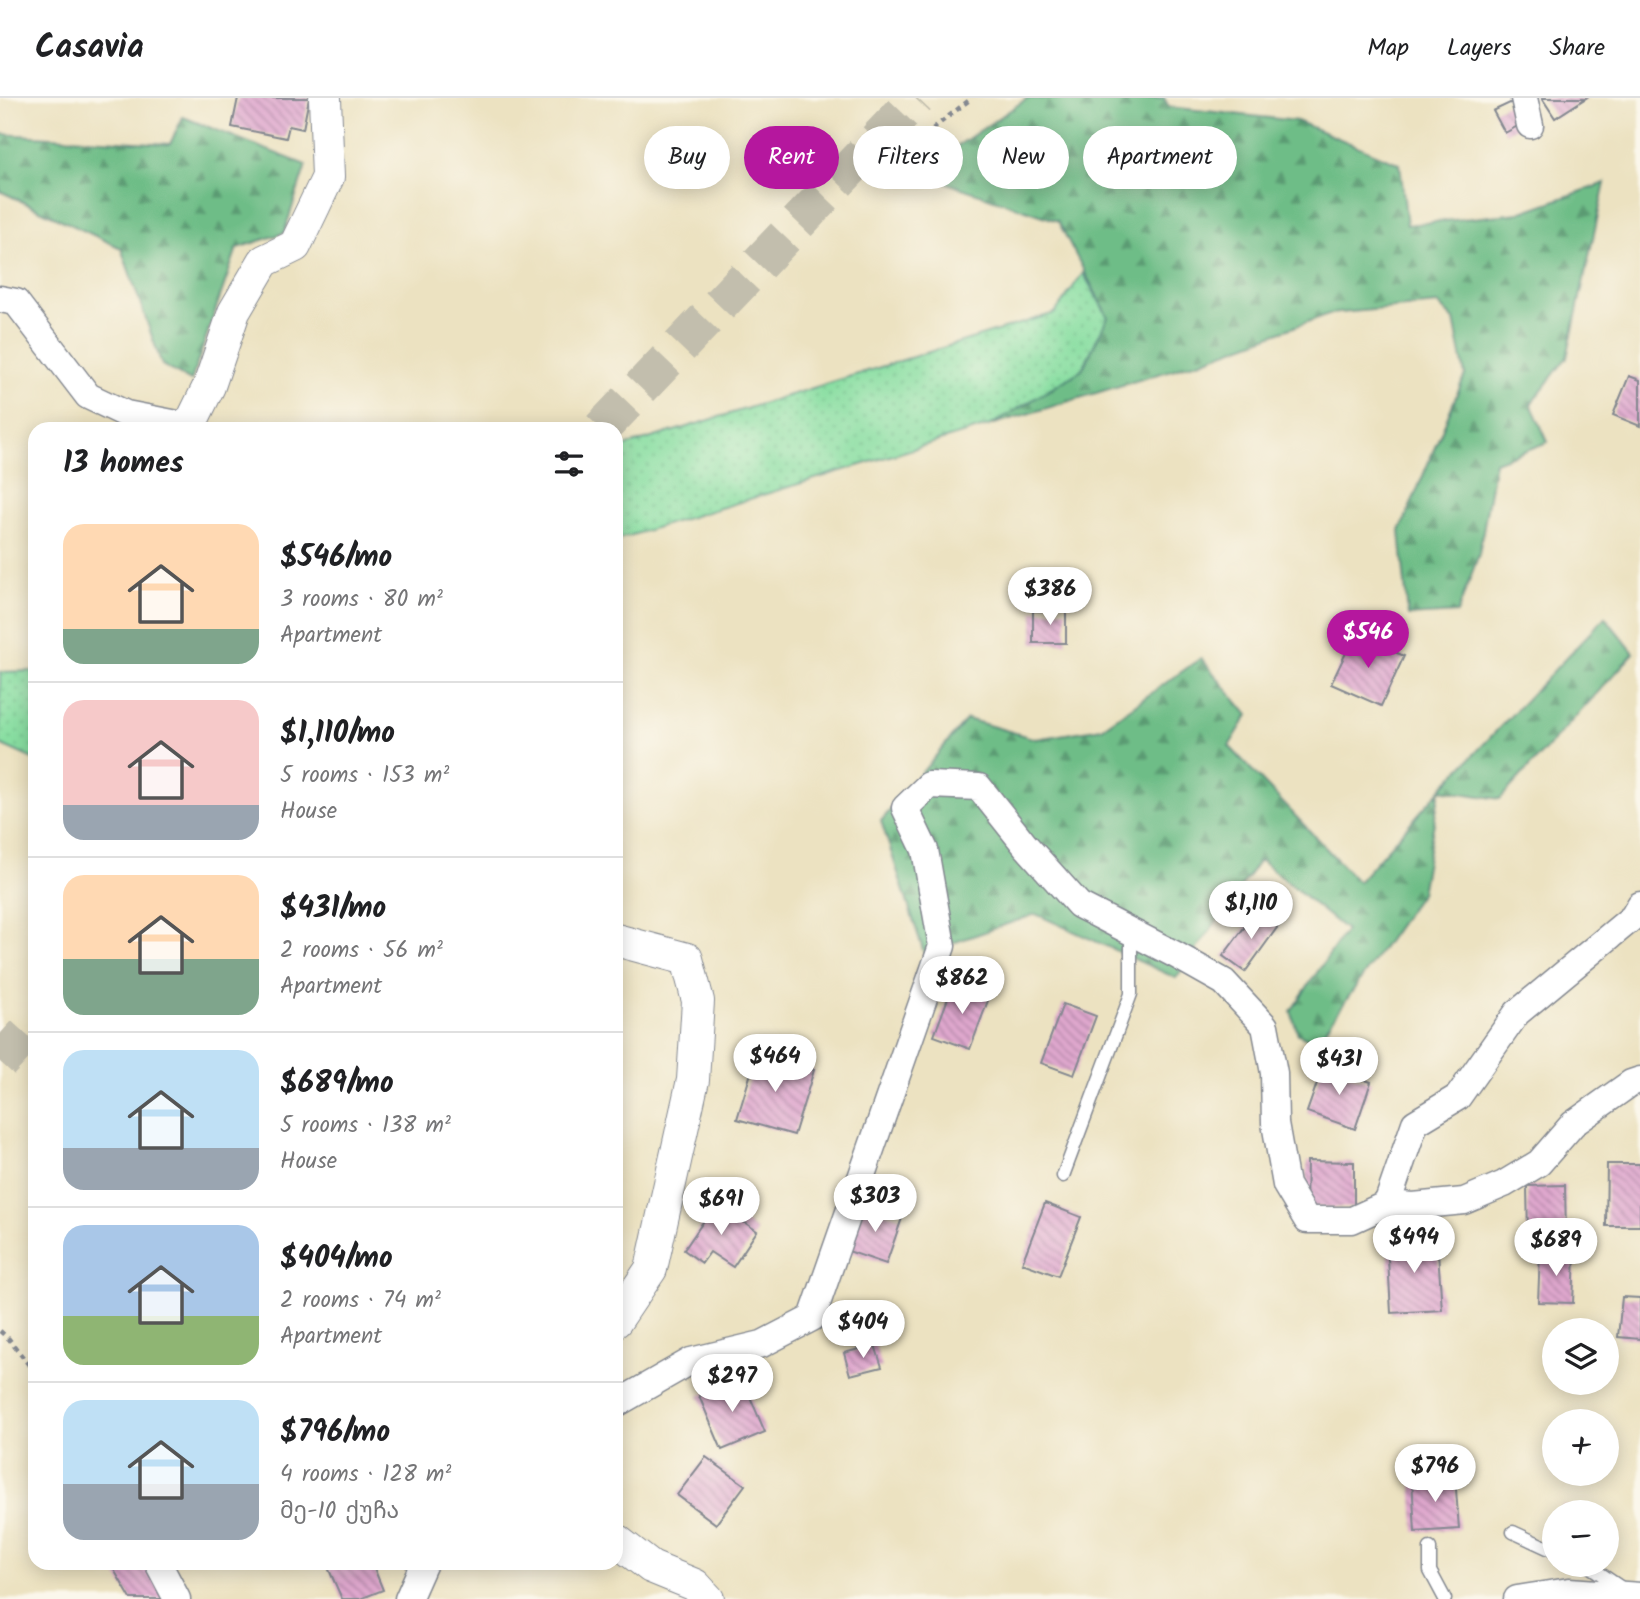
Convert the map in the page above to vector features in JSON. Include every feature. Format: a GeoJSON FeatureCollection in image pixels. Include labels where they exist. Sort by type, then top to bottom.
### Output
{"type":"FeatureCollection","features":[{"type":"Feature","properties":{"kind":"street"},"geometry":{"type":"LineString","coordinates":[[191,422],[209,386],[234,312],[264,261],[295,246],[328,177],[325,98]]}},
{"type":"Feature","properties":{"kind":"street"},"geometry":{"type":"LineString","coordinates":[[1524,98],[1530,125]]}},
{"type":"Feature","properties":{"kind":"street"},"geometry":{"type":"LineString","coordinates":[[0,299],[16,302],[89,396],[127,414],[165,422]]}},
{"type":"Feature","properties":{"kind":"street"},"geometry":{"type":"LineString","coordinates":[[623,1400],[691,1362],[762,1344],[812,1318],[942,946],[925,850],[905,808],[929,785],[979,787],[1025,845],[1079,905],[1224,982],[1265,1026],[1274,1073],[1275,1123],[1286,1185],[1307,1220],[1352,1220],[1387,1204],[1413,1206],[1464,1201],[1504,1184],[1539,1163],[1573,1124],[1631,1083],[1640,1080]]}},
{"type":"Feature","properties":{"kind":"street"},"geometry":{"type":"LineString","coordinates":[[1387,1204],[1415,1124],[1458,1097],[1517,1013],[1633,917],[1640,905]]}},
{"type":"Feature","properties":{"kind":"street"},"geometry":{"type":"LineString","coordinates":[[623,942],[687,959],[698,1002],[693,1080],[651,1269],[623,1311]]}},
{"type":"Feature","properties":{"kind":"street"},"geometry":{"type":"LineString","coordinates":[[623,1545],[651,1567],[695,1585],[708,1599]]}},
{"type":"Feature","properties":{"kind":"street"},"geometry":{"type":"LineString","coordinates":[[162,1570],[177,1599]]}},
{"type":"Feature","properties":{"kind":"street"},"geometry":{"type":"LineString","coordinates":[[408,1599],[421,1570]]}},
{"type":"Feature","properties":{"kind":"street"},"geometry":{"type":"LineString","coordinates":[[1517,1599],[1569,1591],[1636,1596]]}},
{"type":"Feature","properties":{"kind":"lane"},"geometry":{"type":"LineString","coordinates":[[1063,1176],[1130,994],[1131,931]]}},
{"type":"Feature","properties":{"kind":"lane"},"geometry":{"type":"LineString","coordinates":[[1513,1532],[1542,1545]]}},
{"type":"Feature","properties":{"kind":"lane"},"geometry":{"type":"LineString","coordinates":[[1430,1548],[1430,1571],[1445,1599]]}},
{"type":"Feature","properties":{"kind":"lane"},"geometry":{"type":"LineString","coordinates":[[1606,1577],[1636,1596]]}},
{"type":"Feature","properties":{"kind":"path"},"geometry":{"type":"LineString","coordinates":[[936,126],[972,98]]}},
{"type":"Feature","properties":{"kind":"path"},"geometry":{"type":"LineString","coordinates":[[0,1331],[28,1364]]}},
{"type":"Feature","properties":{"kind":"green space"},"geometry":{"type":"Polygon","coordinates":[[[1028,98],[1164,98],[1169,107],[1297,121],[1400,164],[1407,225],[1519,213],[1605,183],[1567,357],[1531,404],[1548,442],[1495,462],[1479,554],[1457,613],[1408,616],[1400,531],[1465,375],[1454,320],[1438,304],[1329,314],[1201,361],[991,425],[1082,370],[1108,317],[1058,221],[963,188],[963,142],[977,133],[977,189],[1069,189],[1069,126],[987,126],[1028,98]]]}},
{"type":"Feature","properties":{"kind":"green space"},"geometry":{"type":"Polygon","coordinates":[[[183,117],[306,165],[284,233],[237,248],[191,381],[162,365],[121,248],[0,191],[0,134],[170,144],[183,117]]]}},
{"type":"Feature","properties":{"kind":"green space"},"geometry":{"type":"Polygon","coordinates":[[[1083,273],[1108,317],[1082,370],[991,425],[623,538],[623,447],[1055,313],[1083,273]]]}},
{"type":"Feature","properties":{"kind":"green space"},"geometry":{"type":"Polygon","coordinates":[[[1605,617],[1634,653],[1500,799],[1440,790],[1605,617]]]}},
{"type":"Feature","properties":{"kind":"green space"},"geometry":{"type":"Polygon","coordinates":[[[1201,658],[1248,715],[1229,746],[1358,882],[1440,790],[1421,893],[1317,1042],[1298,1034],[1291,1011],[1346,930],[1260,860],[1176,978],[1036,914],[924,953],[881,821],[967,719],[1036,739],[1102,728],[1201,658]]]}},
{"type":"Feature","properties":{"kind":"green space"},"geometry":{"type":"Polygon","coordinates":[[[28,671],[28,757],[0,744],[0,672],[28,671]]]}},
{"type":"Feature","properties":{"kind":"building"},"geometry":{"type":"Polygon","coordinates":[[[238,98],[309,98],[303,129],[289,126],[286,138],[232,127],[238,98]]]}},
{"type":"Feature","properties":{"kind":"building"},"geometry":{"type":"Polygon","coordinates":[[[1542,98],[1586,98],[1555,118],[1542,98]]]}},
{"type":"Feature","properties":{"kind":"building"},"geometry":{"type":"Polygon","coordinates":[[[1512,102],[1523,123],[1505,133],[1493,111],[1512,102]]]}},
{"type":"Feature","properties":{"kind":"building"},"geometry":{"type":"Polygon","coordinates":[[[1629,376],[1640,380],[1640,426],[1613,415],[1629,376]]]}},
{"type":"Feature","properties":{"kind":"building"},"geometry":{"type":"Polygon","coordinates":[[[1066,610],[1066,643],[1033,643],[1033,611],[1066,610]]]}},
{"type":"Feature","properties":{"kind":"building"},"geometry":{"type":"Polygon","coordinates":[[[1355,634],[1404,656],[1381,706],[1331,684],[1355,634]]]}},
{"type":"Feature","properties":{"kind":"building"},"geometry":{"type":"Polygon","coordinates":[[[1258,909],[1279,925],[1245,972],[1223,956],[1258,909]]]}},
{"type":"Feature","properties":{"kind":"building"},"geometry":{"type":"Polygon","coordinates":[[[954,982],[990,995],[970,1049],[934,1036],[954,982]]]}},
{"type":"Feature","properties":{"kind":"building"},"geometry":{"type":"Polygon","coordinates":[[[1063,1004],[1096,1016],[1074,1075],[1041,1063],[1063,1004]]]}},
{"type":"Feature","properties":{"kind":"building"},"geometry":{"type":"Polygon","coordinates":[[[757,1053],[814,1070],[794,1135],[737,1119],[757,1053]]]}},
{"type":"Feature","properties":{"kind":"building"},"geometry":{"type":"Polygon","coordinates":[[[1323,1066],[1371,1082],[1355,1129],[1307,1112],[1323,1066]]]}},
{"type":"Feature","properties":{"kind":"building"},"geometry":{"type":"Polygon","coordinates":[[[1307,1161],[1354,1162],[1354,1208],[1306,1207],[1307,1161]]]}},
{"type":"Feature","properties":{"kind":"building"},"geometry":{"type":"Polygon","coordinates":[[[1607,1164],[1640,1164],[1640,1226],[1606,1226],[1607,1164]]]}},
{"type":"Feature","properties":{"kind":"building"},"geometry":{"type":"Polygon","coordinates":[[[1565,1185],[1566,1236],[1528,1236],[1527,1186],[1565,1185]]]}},
{"type":"Feature","properties":{"kind":"building"},"geometry":{"type":"Polygon","coordinates":[[[716,1203],[757,1231],[733,1267],[710,1252],[702,1263],[684,1250],[716,1203]]]}},
{"type":"Feature","properties":{"kind":"building"},"geometry":{"type":"Polygon","coordinates":[[[1045,1203],[1081,1217],[1058,1276],[1022,1263],[1045,1203]]]}},
{"type":"Feature","properties":{"kind":"building"},"geometry":{"type":"Polygon","coordinates":[[[864,1205],[902,1218],[886,1264],[848,1251],[864,1205]]]}},
{"type":"Feature","properties":{"kind":"building"},"geometry":{"type":"Polygon","coordinates":[[[1437,1237],[1442,1310],[1391,1313],[1387,1240],[1437,1237]]]}},
{"type":"Feature","properties":{"kind":"building"},"geometry":{"type":"Polygon","coordinates":[[[1540,1253],[1575,1255],[1573,1303],[1538,1302],[1540,1253]]]}},
{"type":"Feature","properties":{"kind":"building"},"geometry":{"type":"Polygon","coordinates":[[[1622,1297],[1640,1298],[1640,1339],[1619,1337],[1622,1297]]]}},
{"type":"Feature","properties":{"kind":"building"},"geometry":{"type":"Polygon","coordinates":[[[875,1345],[882,1367],[850,1375],[844,1353],[875,1345]]]}},
{"type":"Feature","properties":{"kind":"building"},"geometry":{"type":"Polygon","coordinates":[[[742,1378],[765,1432],[722,1450],[699,1396],[742,1378]]]}},
{"type":"Feature","properties":{"kind":"building"},"geometry":{"type":"Polygon","coordinates":[[[706,1457],[745,1485],[716,1524],[677,1495],[706,1457]]]}},
{"type":"Feature","properties":{"kind":"building"},"geometry":{"type":"Polygon","coordinates":[[[1455,1476],[1459,1529],[1415,1532],[1412,1478],[1455,1476]]]}},
{"type":"Feature","properties":{"kind":"building"},"geometry":{"type":"Polygon","coordinates":[[[114,1570],[151,1570],[168,1599],[131,1599],[114,1570]]]}},
{"type":"Feature","properties":{"kind":"building"},"geometry":{"type":"Polygon","coordinates":[[[329,1570],[375,1570],[383,1590],[360,1599],[342,1599],[329,1570]]]}},
{"type":"Feature","properties":{"kind":"tunnel"},"geometry":{"type":"LineString","coordinates":[[608,422],[917,98]]}},
{"type":"Feature","properties":{"kind":"tunnel"},"geometry":{"type":"LineString","coordinates":[[0,1062],[28,1032]]}}]}
